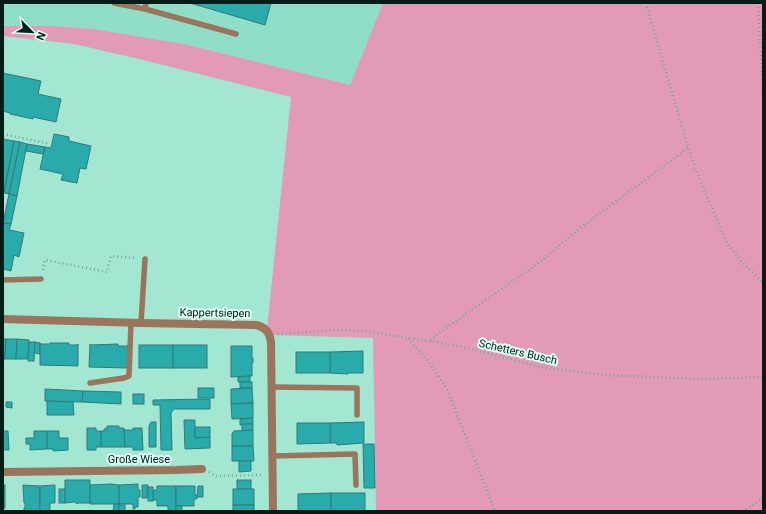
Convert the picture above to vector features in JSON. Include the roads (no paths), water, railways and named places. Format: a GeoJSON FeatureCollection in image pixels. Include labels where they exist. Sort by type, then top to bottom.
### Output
{"type":"FeatureCollection","features":[{"type":"Feature","properties":{"kind":"street","name":"Kappertsiepen"},"geometry":{"type":"LineString","coordinates":[[3,319],[262,326],[270,335],[272,387]]}},
{"type":"Feature","properties":{"kind":"street"},"geometry":{"type":"LineString","coordinates":[[272,387],[273,511]]}},
{"type":"Feature","properties":{"kind":"street","name":"Große Wiese"},"geometry":{"type":"LineString","coordinates":[[3,472],[202,469]]}},
{"type":"Feature","properties":{"kind":"lane"},"geometry":{"type":"LineString","coordinates":[[114,3],[236,34]]}},
{"type":"Feature","properties":{"kind":"lane"},"geometry":{"type":"LineString","coordinates":[[144,10],[146,3]]}},
{"type":"Feature","properties":{"kind":"lane"},"geometry":{"type":"LineString","coordinates":[[141,323],[143,259]]}},
{"type":"Feature","properties":{"kind":"lane"},"geometry":{"type":"LineString","coordinates":[[3,280],[41,279]]}},
{"type":"Feature","properties":{"kind":"lane"},"geometry":{"type":"LineString","coordinates":[[90,383],[129,376],[131,323]]}},
{"type":"Feature","properties":{"kind":"lane"},"geometry":{"type":"LineString","coordinates":[[272,387],[357,388],[357,415]]}},
{"type":"Feature","properties":{"kind":"lane"},"geometry":{"type":"LineString","coordinates":[[273,456],[355,454],[356,485]]}}]}
